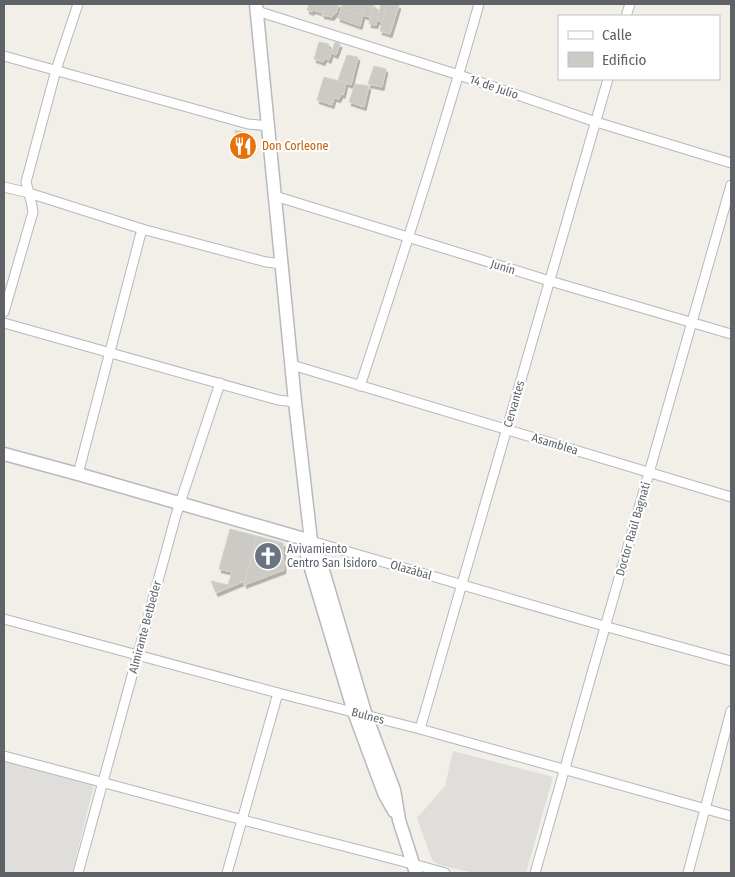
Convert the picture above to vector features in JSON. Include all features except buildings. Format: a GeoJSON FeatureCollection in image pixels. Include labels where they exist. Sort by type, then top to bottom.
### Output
{"type":"FeatureCollection","features":[{"type":"Feature","properties":{"kind":"main road"},"geometry":{"type":"LineString","coordinates":[[257,8],[295,402],[311,541],[319,557],[366,716],[394,790],[399,820],[414,868]]}},
{"type":"Feature","properties":{"kind":"main road","name":"Olazábal"},"geometry":{"type":"LineString","coordinates":[[4,454],[311,541]]}},
{"type":"Feature","properties":{"kind":"main road"},"geometry":{"type":"LineString","coordinates":[[311,541],[307,554],[354,712],[384,793],[399,820]]}},
{"type":"Feature","properties":{"kind":"street"},"geometry":{"type":"LineString","coordinates":[[4,312],[33,212],[26,182],[56,70],[78,4]]}},
{"type":"Feature","properties":{"kind":"street"},"geometry":{"type":"LineString","coordinates":[[360,386],[409,238],[479,4]]}},
{"type":"Feature","properties":{"kind":"street","name":"14 de Julio"},"geometry":{"type":"LineString","coordinates":[[257,8],[596,122],[731,163]]}},
{"type":"Feature","properties":{"kind":"street"},"geometry":{"type":"LineString","coordinates":[[4,56],[248,124],[268,126]]}},
{"type":"Feature","properties":{"kind":"street","name":"Cervantes"},"geometry":{"type":"LineString","coordinates":[[420,729],[608,80]]}},
{"type":"Feature","properties":{"kind":"street","name":"Doctor Raúl Bagnati"},"geometry":{"type":"LineString","coordinates":[[535,873],[731,185]]}},
{"type":"Feature","properties":{"kind":"street"},"geometry":{"type":"LineString","coordinates":[[4,187],[29,193],[142,229],[266,262],[282,264]]}},
{"type":"Feature","properties":{"kind":"street","name":"Junín"},"geometry":{"type":"LineString","coordinates":[[275,196],[550,281],[731,334]]}},
{"type":"Feature","properties":{"kind":"street"},"geometry":{"type":"LineString","coordinates":[[78,474],[142,229]]}},
{"type":"Feature","properties":{"kind":"street"},"geometry":{"type":"LineString","coordinates":[[4,323],[278,400],[295,402]]}},
{"type":"Feature","properties":{"kind":"street","name":"Asamblea"},"geometry":{"type":"LineString","coordinates":[[292,365],[731,497]]}},
{"type":"Feature","properties":{"kind":"street","name":"Almirante Betbeder"},"geometry":{"type":"LineString","coordinates":[[78,873],[180,503],[220,383]]}},
{"type":"Feature","properties":{"kind":"street","name":"Olazábal"},"geometry":{"type":"LineString","coordinates":[[311,541],[731,661]]}},
{"type":"Feature","properties":{"kind":"street","name":"Bulnes"},"geometry":{"type":"LineString","coordinates":[[4,619],[420,729],[731,816]]}},
{"type":"Feature","properties":{"kind":"street"},"geometry":{"type":"LineString","coordinates":[[227,873],[278,693]]}},
{"type":"Feature","properties":{"kind":"street"},"geometry":{"type":"LineString","coordinates":[[688,873],[731,711]]}},
{"type":"Feature","properties":{"kind":"street"},"geometry":{"type":"LineString","coordinates":[[4,756],[414,868],[445,873]]}},
{"type":"Feature","properties":{"kind":"shaded area"},"geometry":{"type":"Polygon","coordinates":[[[453,751],[553,777],[526,873],[475,873],[443,866],[434,862],[431,857],[417,818],[445,786],[453,751]]]}},
{"type":"Feature","properties":{"kind":"shaded area"},"geometry":{"type":"Polygon","coordinates":[[[4,761],[94,785],[72,873],[4,873],[4,761]]]}},
{"type":"Feature","properties":{"kind":"place","name":"Don Corleone"},"geometry":{"type":"Point","coordinates":[243,146]}},
{"type":"Feature","properties":{"kind":"place","name":"Avivamiento Centro San Isidoro"},"geometry":{"type":"Point","coordinates":[268,556]}}]}
